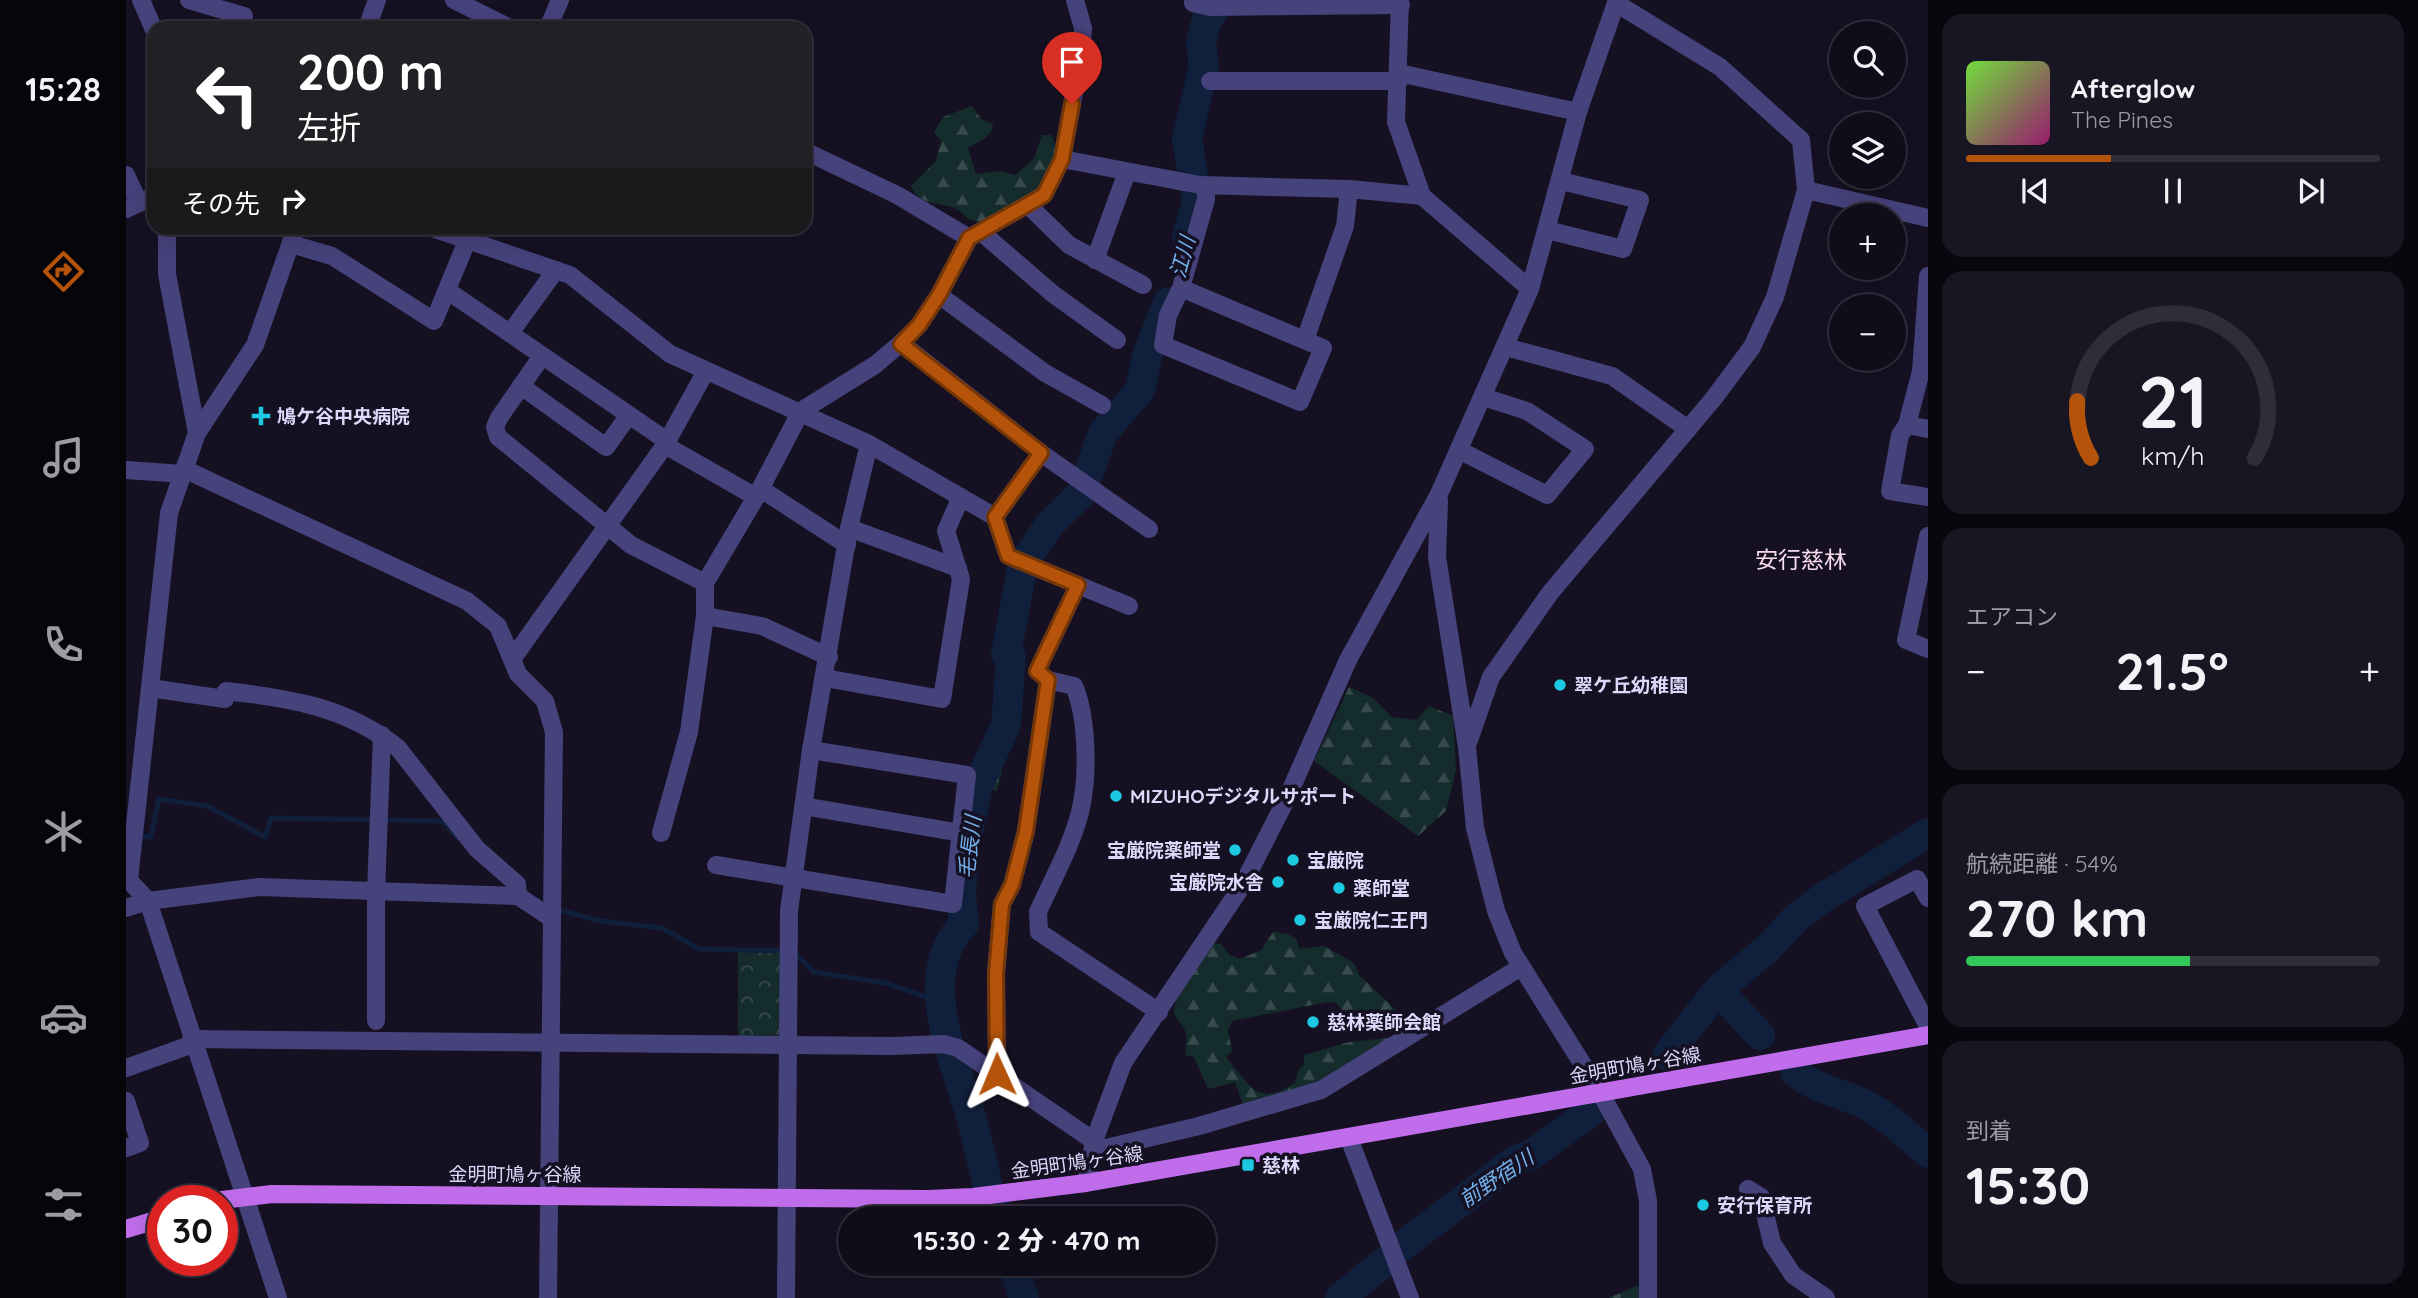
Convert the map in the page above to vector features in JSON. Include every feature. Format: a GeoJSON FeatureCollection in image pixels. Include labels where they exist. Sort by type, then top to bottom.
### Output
{"type":"FeatureCollection","features":[{"type":"Feature","properties":{"kind":"main road","name":"金明町鳩ヶ谷線"},"geometry":{"type":"LineString","coordinates":[[238,1197],[272,1194],[974,1197],[1086,1184],[1928,1035]]}},
{"type":"Feature","properties":{"kind":"main road"},"geometry":{"type":"LineString","coordinates":[[126,1229],[147,1222]]}},
{"type":"Feature","properties":{"kind":"street"},"geometry":{"type":"LineString","coordinates":[[141,0],[150,21]]}},
{"type":"Feature","properties":{"kind":"street"},"geometry":{"type":"LineString","coordinates":[[189,0],[244,16],[242,21]]}},
{"type":"Feature","properties":{"kind":"street"},"geometry":{"type":"LineString","coordinates":[[370,21],[377,0]]}},
{"type":"Feature","properties":{"kind":"street"},"geometry":{"type":"LineString","coordinates":[[454,0],[496,21]]}},
{"type":"Feature","properties":{"kind":"street"},"geometry":{"type":"LineString","coordinates":[[551,21],[559,0]]}},
{"type":"Feature","properties":{"kind":"street"},"geometry":{"type":"LineString","coordinates":[[661,833],[689,732],[705,615],[705,583],[758,493],[801,411],[876,365],[901,344],[919,325],[975,235],[1044,195],[1062,159],[1082,49],[1083,28],[1075,0]]}},
{"type":"Feature","properties":{"kind":"street"},"geometry":{"type":"LineString","coordinates":[[1193,0],[1193,3],[1210,7],[1400,3],[1396,122],[1422,196],[1530,289]]}},
{"type":"Feature","properties":{"kind":"street"},"geometry":{"type":"LineString","coordinates":[[1086,1184],[1093,1146],[1123,1062],[1242,886],[1288,796],[1348,660],[1439,494],[1506,346],[1530,289],[1578,112],[1616,2],[1720,67],[1769,108],[1801,140],[1806,190],[1774,297],[1752,347],[1688,429],[1550,593],[1491,677],[1467,747]]}},
{"type":"Feature","properties":{"kind":"street"},"geometry":{"type":"LineString","coordinates":[[1210,81],[1399,77],[1578,112]]}},
{"type":"Feature","properties":{"kind":"street"},"geometry":{"type":"LineString","coordinates":[[812,154],[975,235],[1117,340]]}},
{"type":"Feature","properties":{"kind":"street"},"geometry":{"type":"LineString","coordinates":[[1062,159],[1206,185],[1349,189],[1422,196]]}},
{"type":"Feature","properties":{"kind":"street"},"geometry":{"type":"LineString","coordinates":[[1095,260],[1127,172]]}},
{"type":"Feature","properties":{"kind":"street"},"geometry":{"type":"LineString","coordinates":[[126,175],[140,203]]}},
{"type":"Feature","properties":{"kind":"street"},"geometry":{"type":"LineString","coordinates":[[1547,230],[1623,249],[1640,200],[1561,181]]}},
{"type":"Feature","properties":{"kind":"street"},"geometry":{"type":"LineString","coordinates":[[1181,288],[1323,348],[1300,402],[1163,345],[1168,316],[1181,288],[1206,199],[1206,185]]}},
{"type":"Feature","properties":{"kind":"street"},"geometry":{"type":"LineString","coordinates":[[1305,340],[1345,226],[1349,189]]}},
{"type":"Feature","properties":{"kind":"street"},"geometry":{"type":"LineString","coordinates":[[1806,190],[1928,218]]}},
{"type":"Feature","properties":{"kind":"street"},"geometry":{"type":"LineString","coordinates":[[1028,205],[1069,246],[1143,285]]}},
{"type":"Feature","properties":{"kind":"street"},"geometry":{"type":"LineString","coordinates":[[167,235],[167,274],[197,433]]}},
{"type":"Feature","properties":{"kind":"street"},"geometry":{"type":"LineString","coordinates":[[451,235],[570,275],[670,354],[869,444],[995,517],[1008,556],[1129,606]]}},
{"type":"Feature","properties":{"kind":"street"},"geometry":{"type":"LineString","coordinates":[[278,1298],[148,901],[127,879],[169,513],[197,433],[255,345],[294,236],[332,256],[434,321],[467,241]]}},
{"type":"Feature","properties":{"kind":"street"},"geometry":{"type":"LineString","coordinates":[[510,334],[556,270]]}},
{"type":"Feature","properties":{"kind":"street"},"geometry":{"type":"LineString","coordinates":[[1928,285],[1925,359],[1907,425],[1900,435],[1890,491],[1928,497]]}},
{"type":"Feature","properties":{"kind":"street"},"geometry":{"type":"LineString","coordinates":[[448,291],[666,443],[758,493],[848,536],[958,568]]}},
{"type":"Feature","properties":{"kind":"street"},"geometry":{"type":"LineString","coordinates":[[939,295],[1045,373],[1102,405]]}},
{"type":"Feature","properties":{"kind":"street"},"geometry":{"type":"LineString","coordinates":[[901,344],[1041,453],[1149,529]]}},
{"type":"Feature","properties":{"kind":"street"},"geometry":{"type":"LineString","coordinates":[[1506,346],[1612,376],[1688,429]]}},
{"type":"Feature","properties":{"kind":"street"},"geometry":{"type":"LineString","coordinates":[[542,356],[495,426],[498,437],[631,545],[705,583]]}},
{"type":"Feature","properties":{"kind":"street"},"geometry":{"type":"LineString","coordinates":[[513,658],[666,443],[706,371]]}},
{"type":"Feature","properties":{"kind":"street"},"geometry":{"type":"LineString","coordinates":[[521,386],[606,447],[629,415]]}},
{"type":"Feature","properties":{"kind":"street"},"geometry":{"type":"LineString","coordinates":[[1459,450],[1548,495],[1585,449],[1527,411],[1483,397]]}},
{"type":"Feature","properties":{"kind":"street"},"geometry":{"type":"LineString","coordinates":[[1907,425],[1928,429]]}},
{"type":"Feature","properties":{"kind":"street"},"geometry":{"type":"LineString","coordinates":[[786,1298],[789,911],[811,750],[848,536],[869,444]]}},
{"type":"Feature","properties":{"kind":"street"},"geometry":{"type":"LineString","coordinates":[[995,517],[1041,453]]}},
{"type":"Feature","properties":{"kind":"street"},"geometry":{"type":"LineString","coordinates":[[126,470],[184,471],[467,601],[498,626],[518,674],[545,701],[554,732],[548,1298]]}},
{"type":"Feature","properties":{"kind":"street"},"geometry":{"type":"LineString","coordinates":[[1439,494],[1437,557],[1467,747],[1475,828],[1496,911],[1521,967],[1600,1092],[1642,1169],[1648,1201],[1648,1298]]}},
{"type":"Feature","properties":{"kind":"street"},"geometry":{"type":"LineString","coordinates":[[825,678],[942,699],[961,579],[946,531],[961,497]]}},
{"type":"Feature","properties":{"kind":"street"},"geometry":{"type":"LineString","coordinates":[[1928,536],[1924,575],[1906,640],[1928,649]]}},
{"type":"Feature","properties":{"kind":"street"},"geometry":{"type":"LineString","coordinates":[[1078,585],[1037,671],[1048,680],[1074,686],[1081,701],[1082,803],[1038,912],[1039,932],[1159,1012]]}},
{"type":"Feature","properties":{"kind":"street"},"geometry":{"type":"LineString","coordinates":[[705,615],[762,626],[829,657]]}},
{"type":"Feature","properties":{"kind":"street"},"geometry":{"type":"LineString","coordinates":[[997,1074],[996,959],[1002,904],[1012,885],[1026,831],[1048,680]]}},
{"type":"Feature","properties":{"kind":"street"},"geometry":{"type":"LineString","coordinates":[[150,688],[225,699],[226,691],[291,698],[332,710],[382,735],[398,748],[477,849],[517,884],[518,896]]}},
{"type":"Feature","properties":{"kind":"street"},"geometry":{"type":"LineString","coordinates":[[376,1021],[376,892],[382,735]]}},
{"type":"Feature","properties":{"kind":"street"},"geometry":{"type":"LineString","coordinates":[[716,865],[953,904],[967,775],[811,750]]}},
{"type":"Feature","properties":{"kind":"street"},"geometry":{"type":"LineString","coordinates":[[803,806],[961,833]]}},
{"type":"Feature","properties":{"kind":"street"},"geometry":{"type":"LineString","coordinates":[[1928,898],[1917,879],[1865,906],[1928,1026]]}},
{"type":"Feature","properties":{"kind":"street"},"geometry":{"type":"LineString","coordinates":[[126,908],[148,901],[259,887],[518,896],[551,918]]}},
{"type":"Feature","properties":{"kind":"street"},"geometry":{"type":"LineString","coordinates":[[126,1068],[192,1042],[944,1044],[958,1048],[997,1074],[1093,1146],[1199,1126],[1321,1090],[1521,967]]}},
{"type":"Feature","properties":{"kind":"street"},"geometry":{"type":"LineString","coordinates":[[126,1101],[140,1143],[126,1148]]}},
{"type":"Feature","properties":{"kind":"street"},"geometry":{"type":"LineString","coordinates":[[1349,1138],[1410,1298]]}},
{"type":"Feature","properties":{"kind":"street"},"geometry":{"type":"LineString","coordinates":[[1748,1189],[1761,1197],[1772,1243],[1793,1275],[1826,1298]]}},
{"type":"Feature","properties":{"kind":"green space"},"geometry":{"type":"Polygon","coordinates":[[[972,106],[981,119],[993,124],[988,136],[968,148],[976,174],[1000,171],[1016,175],[1034,158],[1042,135],[1051,135],[1055,149],[1047,177],[1036,190],[1008,211],[981,221],[968,219],[952,207],[924,200],[911,186],[936,161],[941,141],[934,132],[943,117],[972,106]]]}},
{"type":"Feature","properties":{"kind":"green space"},"geometry":{"type":"Polygon","coordinates":[[[1349,687],[1373,698],[1392,717],[1416,720],[1429,706],[1453,716],[1456,770],[1446,811],[1418,836],[1314,761],[1349,687]]]}},
{"type":"Feature","properties":{"kind":"green space"},"geometry":{"type":"Polygon","coordinates":[[[992,764],[1003,766],[997,791],[983,788],[992,764]]]}},
{"type":"Feature","properties":{"kind":"green space"},"geometry":{"type":"Polygon","coordinates":[[[1273,932],[1288,934],[1297,940],[1299,949],[1324,946],[1354,963],[1359,975],[1399,1013],[1408,1032],[1398,1038],[1388,1027],[1349,1019],[1336,1003],[1328,1002],[1232,1021],[1228,1030],[1232,1051],[1226,1057],[1248,1084],[1262,1093],[1282,1090],[1295,1083],[1298,1071],[1304,1064],[1304,1055],[1349,1042],[1388,1038],[1392,1042],[1330,1079],[1244,1107],[1235,1082],[1208,1089],[1194,1057],[1186,1055],[1186,1033],[1175,1016],[1174,1009],[1184,986],[1212,943],[1221,944],[1230,955],[1240,959],[1261,950],[1273,932]]]}},
{"type":"Feature","properties":{"kind":"green space"},"geometry":{"type":"Polygon","coordinates":[[[738,950],[783,952],[782,1035],[738,1036],[738,950]]]}},
{"type":"Feature","properties":{"kind":"green space"},"geometry":{"type":"Polygon","coordinates":[[[1639,1285],[1641,1298],[1609,1298],[1639,1285]]]}},
{"type":"Feature","properties":{"kind":"waterway","name":"江川"},"geometry":{"type":"LineString","coordinates":[[1187,238],[1197,201],[1187,138],[1204,66],[1201,41],[1207,19],[1213,12],[1213,0]]}},
{"type":"Feature","properties":{"kind":"waterway","name":"毛長川"},"geometry":{"type":"LineString","coordinates":[[994,1206],[943,1021],[941,969],[949,945],[964,924],[961,894],[964,853],[978,785],[1006,725],[1011,657],[1006,654],[1023,564],[1050,524],[1081,494],[1103,433],[1140,390],[1148,353],[1168,302]]}},
{"type":"Feature","properties":{"kind":"waterway"},"geometry":{"type":"LineString","coordinates":[[136,836],[151,837],[159,799],[207,806],[265,837],[271,818],[442,821],[458,838]]}},
{"type":"Feature","properties":{"kind":"waterway"},"geometry":{"type":"LineString","coordinates":[[1718,990],[1769,947],[1797,917],[1824,897],[1928,833]]}},
{"type":"Feature","properties":{"kind":"waterway"},"geometry":{"type":"LineString","coordinates":[[556,909],[600,921],[662,928],[699,949],[792,951],[814,972],[885,983],[939,1001]]}},
{"type":"Feature","properties":{"kind":"waterway","name":"前野宿川"},"geometry":{"type":"LineString","coordinates":[[1667,1055],[1718,990],[1760,1035]]}},
{"type":"Feature","properties":{"kind":"waterway","name":"前野宿川"},"geometry":{"type":"LineString","coordinates":[[1795,1072],[1812,1083],[1874,1110],[1928,1153]]}},
{"type":"Feature","properties":{"kind":"waterway","name":"前野宿川"},"geometry":{"type":"LineString","coordinates":[[1401,1247],[1516,1160],[1531,1155],[1593,1110]]}},
{"type":"Feature","properties":{"kind":"waterway","name":"前野宿川"},"geometry":{"type":"LineString","coordinates":[[1340,1298],[1387,1260]]}},
{"type":"Feature","properties":{"kind":"waterway","name":"毛長川"},"geometry":{"type":"LineString","coordinates":[[1017,1276],[1024,1298]]}},
{"type":"Feature","properties":{"kind":"place","name":"鳩ケ谷中央病院"},"geometry":{"type":"Point","coordinates":[261,416]}},
{"type":"Feature","properties":{"kind":"place","name":"翠ケ丘幼稚園"},"geometry":{"type":"Point","coordinates":[1560,685]}},
{"type":"Feature","properties":{"kind":"place","name":"MIZUHOデジタルサポート"},"geometry":{"type":"Point","coordinates":[1116,796]}},
{"type":"Feature","properties":{"kind":"place","name":"宝厳院薬師堂"},"geometry":{"type":"Point","coordinates":[1235,850]}},
{"type":"Feature","properties":{"kind":"place","name":"宝厳院"},"geometry":{"type":"Point","coordinates":[1293,860]}},
{"type":"Feature","properties":{"kind":"place","name":"宝厳院水舎"},"geometry":{"type":"Point","coordinates":[1278,882]}},
{"type":"Feature","properties":{"kind":"place","name":"薬師堂"},"geometry":{"type":"Point","coordinates":[1339,888]}},
{"type":"Feature","properties":{"kind":"place","name":"宝厳院仁王門"},"geometry":{"type":"Point","coordinates":[1300,920]}},
{"type":"Feature","properties":{"kind":"place","name":"慈林薬師会館"},"geometry":{"type":"Point","coordinates":[1313,1022]}},
{"type":"Feature","properties":{"kind":"place","name":"慈林"},"geometry":{"type":"Point","coordinates":[1248,1165]}},
{"type":"Feature","properties":{"kind":"place","name":"安行保育所"},"geometry":{"type":"Point","coordinates":[1703,1205]}},
{"type":"Feature","properties":{"kind":"district","name":"安行慈林"},"geometry":{"type":"Point","coordinates":[1801,559]}},
{"type":"Feature","properties":{"kind":"route"},"geometry":{"type":"LineString","coordinates":[[997,1074],[997,946],[1002,904],[1012,885],[1026,831],[1048,680],[1037,671],[1078,585],[1008,556],[995,517],[1041,453],[901,344],[919,325],[939,295],[969,238],[1044,195],[1056,176],[1062,159],[1072,104]]}}]}
